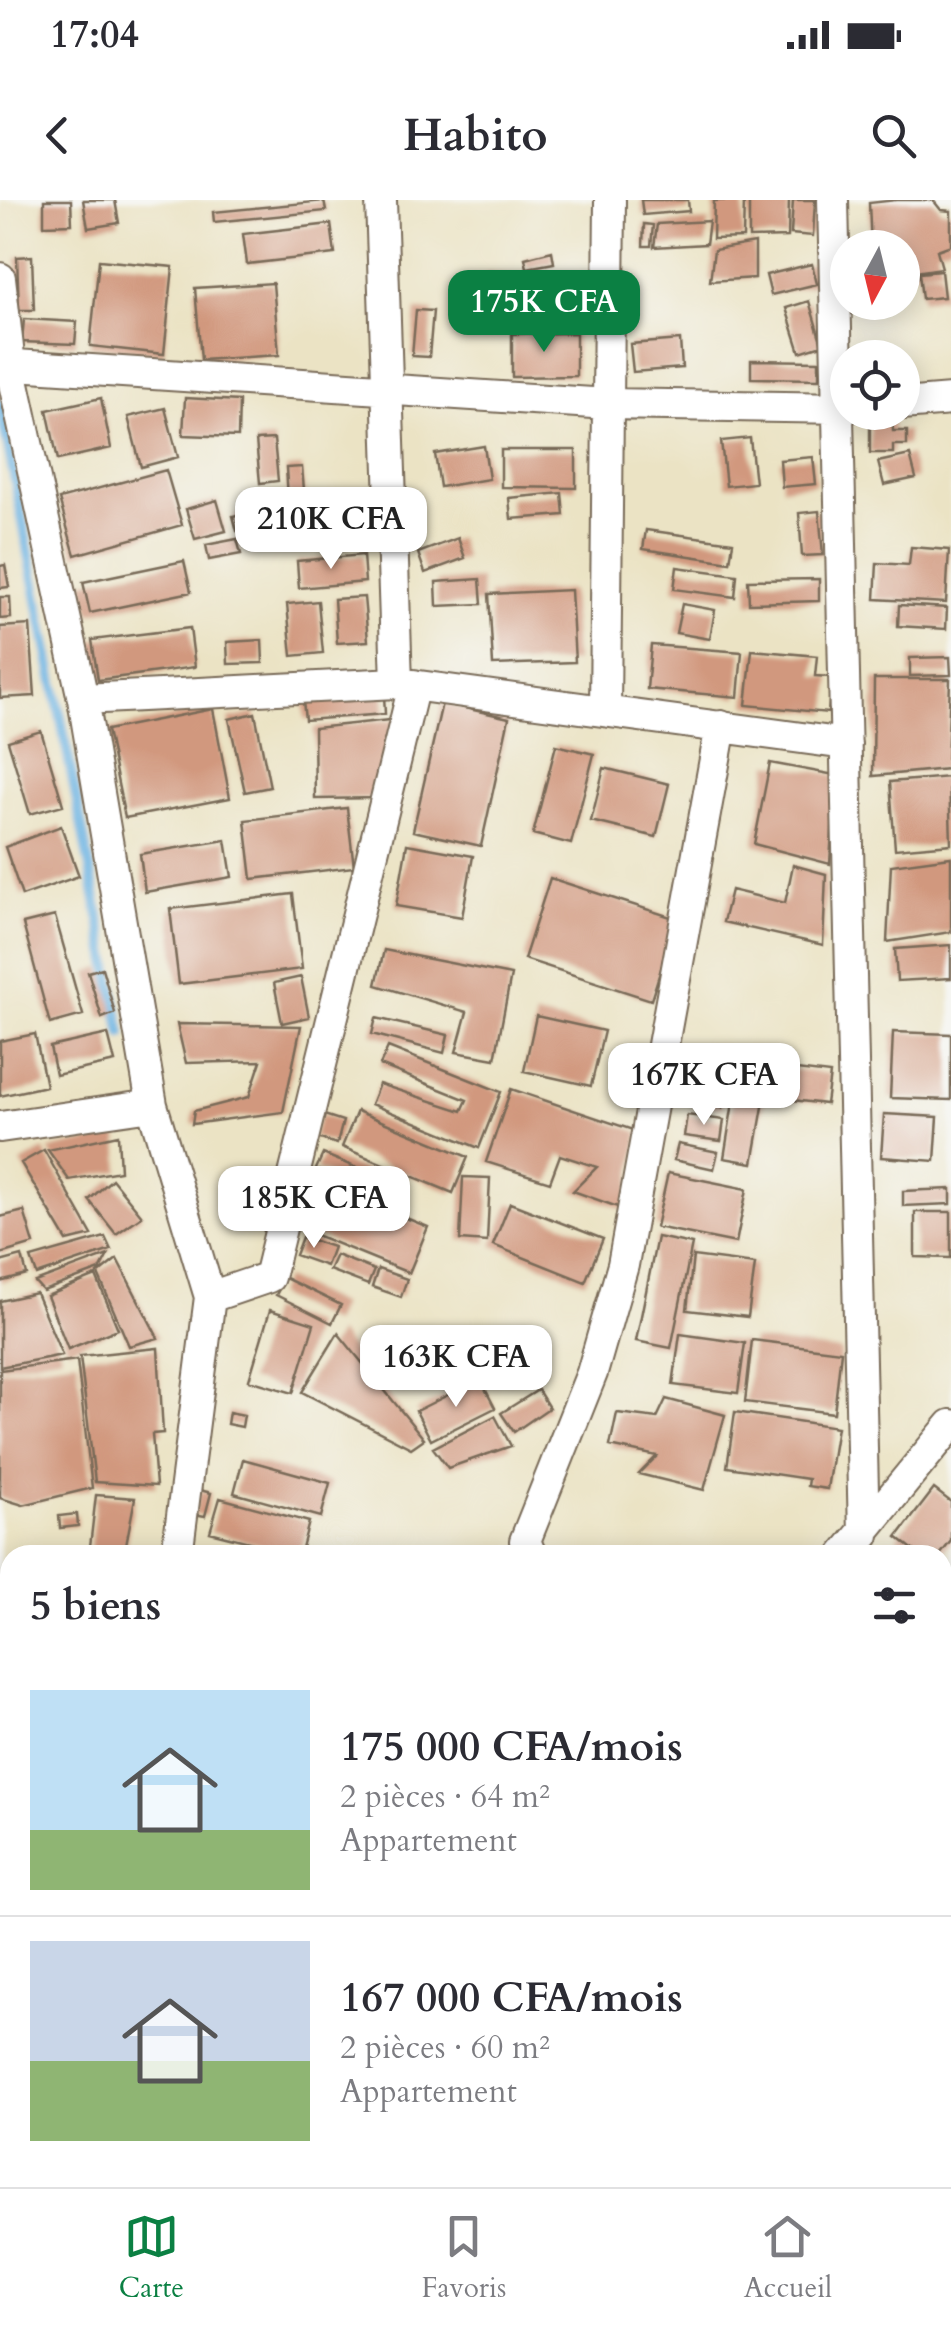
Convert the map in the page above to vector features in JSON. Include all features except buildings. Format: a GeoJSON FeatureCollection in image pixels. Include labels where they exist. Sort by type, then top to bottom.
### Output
{"type":"FeatureCollection","features":[{"type":"Feature","properties":{"kind":"street"},"geometry":{"type":"LineString","coordinates":[[210,1297],[269,1277],[406,684],[381,200]]}},
{"type":"Feature","properties":{"kind":"street"},"geometry":{"type":"LineString","coordinates":[[605,710],[610,200]]}},
{"type":"Feature","properties":{"kind":"street"},"geometry":{"type":"LineString","coordinates":[[833,200],[840,340]]}},
{"type":"Feature","properties":{"kind":"street"},"geometry":{"type":"LineString","coordinates":[[0,278],[5,364],[84,699],[152,1105],[210,1297],[178,1545]]}},
{"type":"Feature","properties":{"kind":"street"},"geometry":{"type":"LineString","coordinates":[[5,364],[608,404],[830,408]]}},
{"type":"Feature","properties":{"kind":"street"},"geometry":{"type":"LineString","coordinates":[[920,403],[951,400]]}},
{"type":"Feature","properties":{"kind":"street"},"geometry":{"type":"LineString","coordinates":[[843,430],[854,1545]]}},
{"type":"Feature","properties":{"kind":"street"},"geometry":{"type":"LineString","coordinates":[[84,699],[406,684],[846,744]]}},
{"type":"Feature","properties":{"kind":"street"},"geometry":{"type":"LineString","coordinates":[[520,1545],[592,1373],[623,1266],[721,726]]}},
{"type":"Feature","properties":{"kind":"street"},"geometry":{"type":"LineString","coordinates":[[0,1126],[152,1105]]}},
{"type":"Feature","properties":{"kind":"street"},"geometry":{"type":"LineString","coordinates":[[854,1545],[951,1425]]}},
{"type":"Feature","properties":{"kind":"waterway"},"geometry":{"type":"LineString","coordinates":[[0,404],[122,1034]]}}]}
